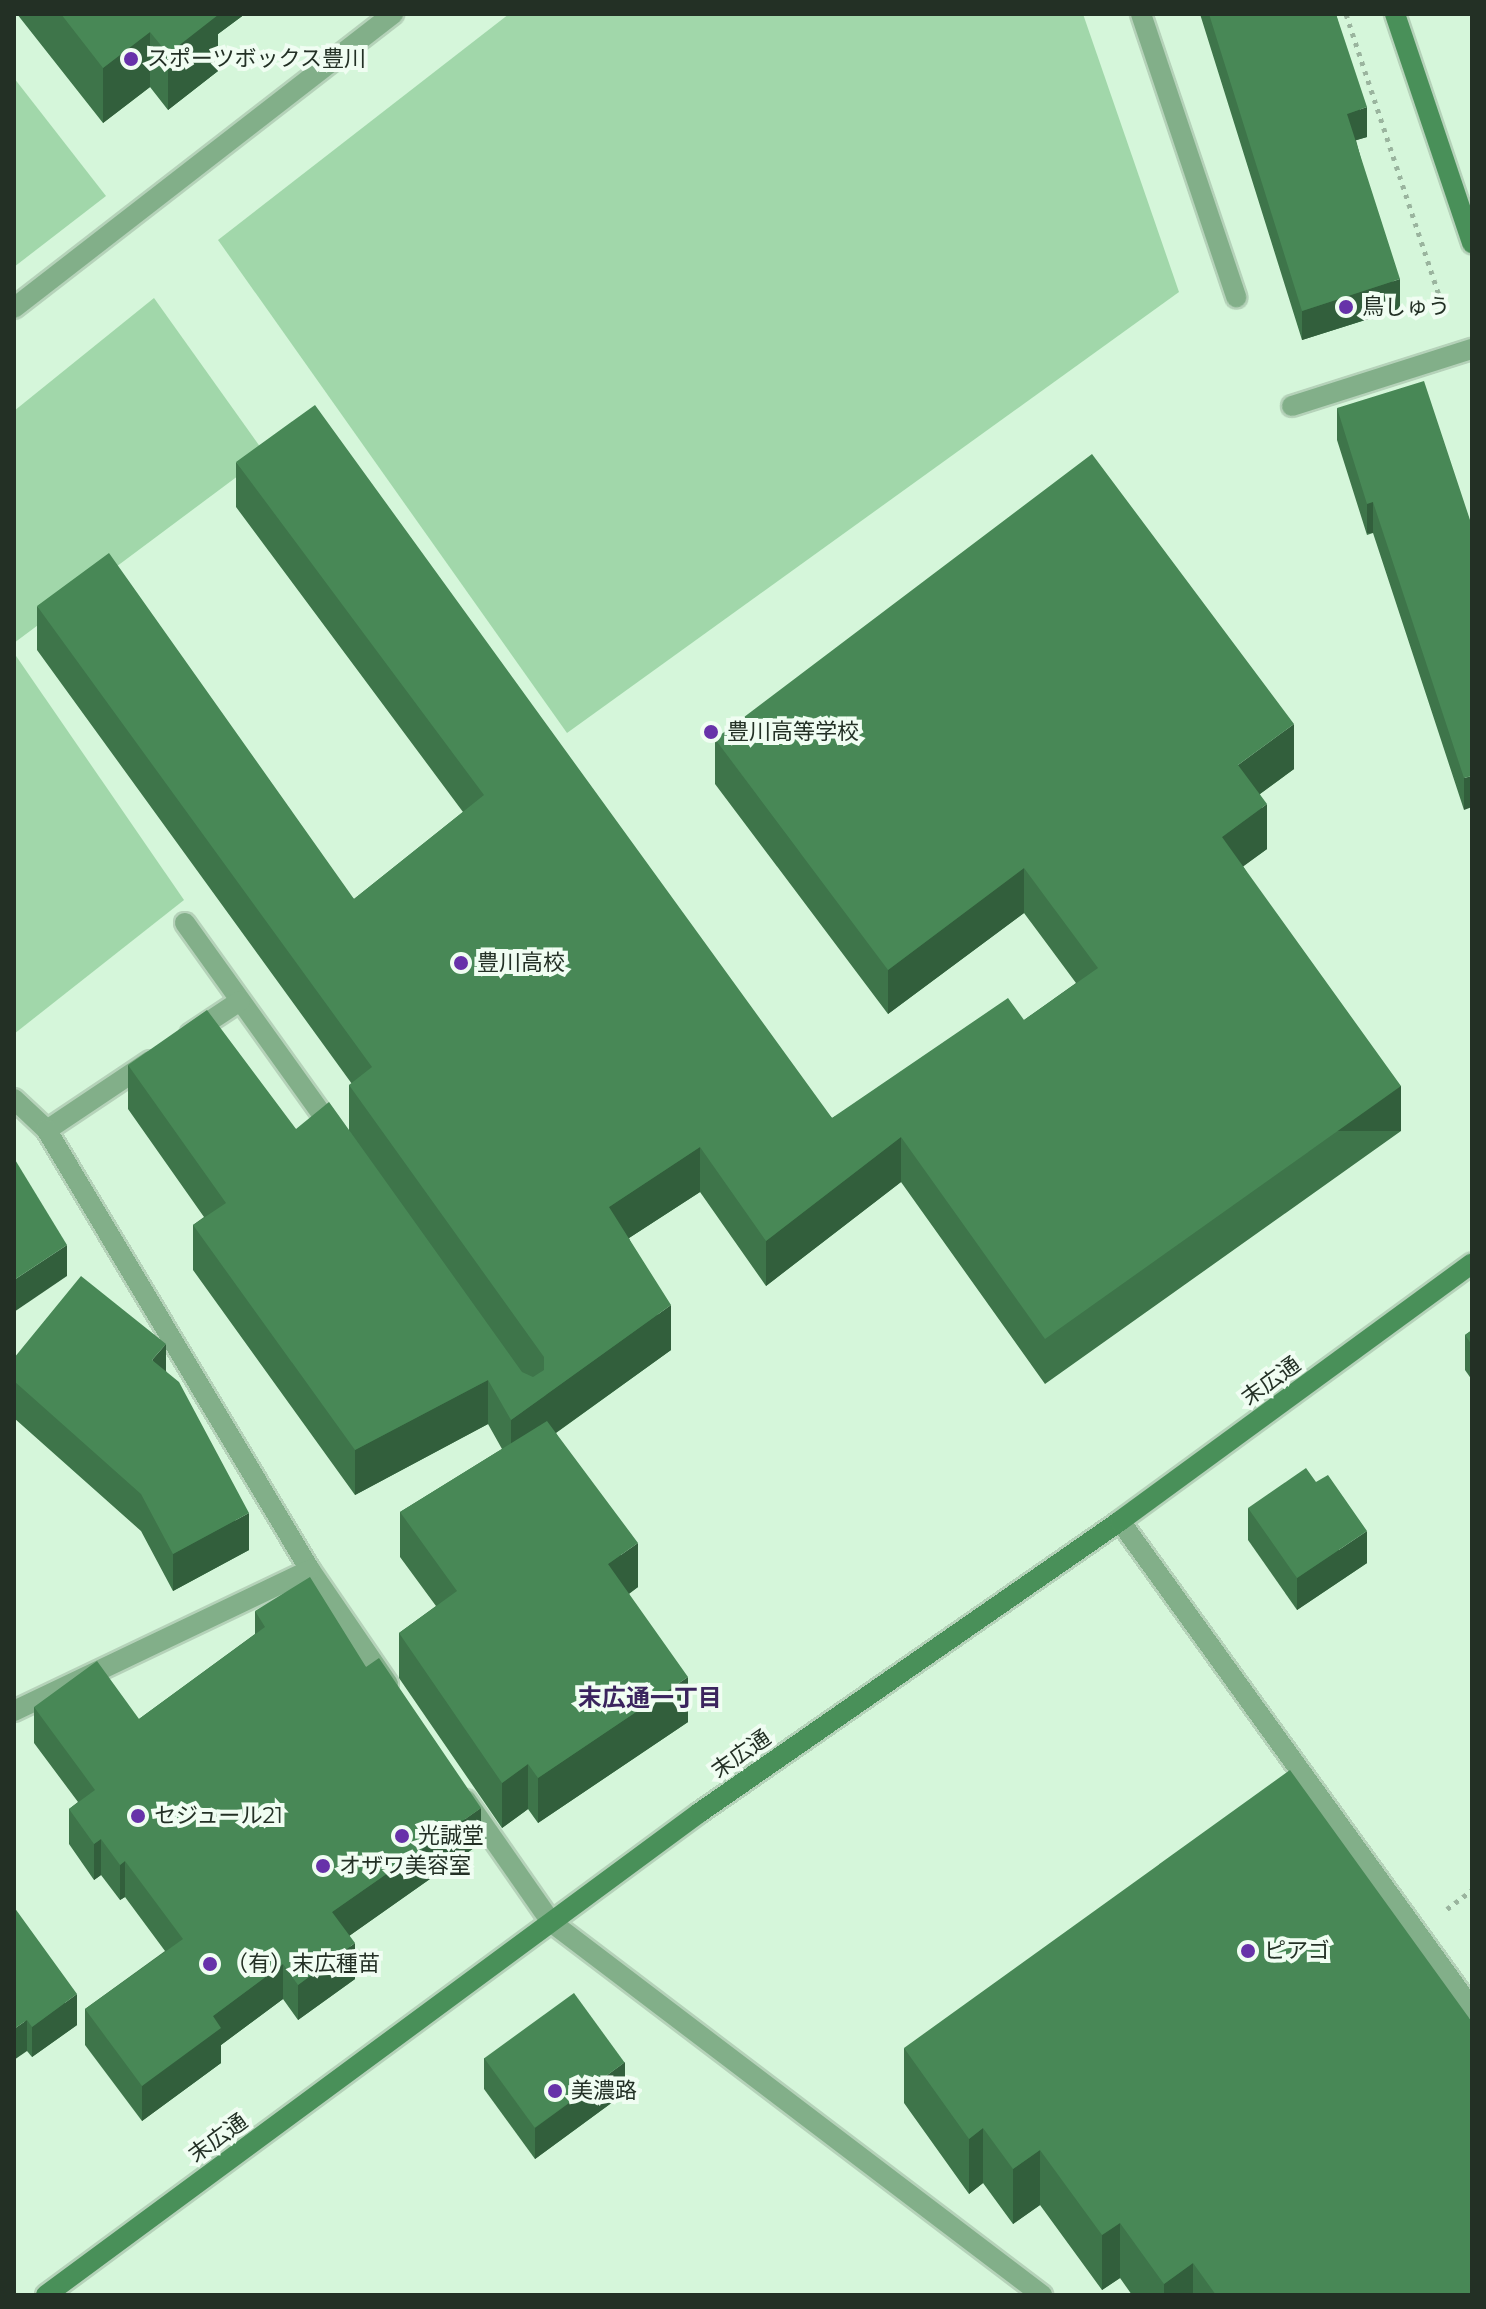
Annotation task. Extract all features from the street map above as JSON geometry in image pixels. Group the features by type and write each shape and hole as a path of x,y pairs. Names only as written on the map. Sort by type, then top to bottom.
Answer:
{"street":[{"path":"14,308 393,14"},
{"path":"1141,14 1236,297"},
{"path":"1395,14 1472,243"},
{"path":"1292,406 1465,351"},
{"path":"185,923 350,1154"},
{"path":"47,1130 240,1001"},
{"path":"17,1108 47,1130 310,1570 399,1701"},
{"name":"末広通","path":"46,2295 551,1922 1120,1521 1472,1263"},
{"path":"1120,1521 1472,2009"},
{"path":"14,1711 310,1570"},
{"path":"453,1779 551,1922 1042,2295"}],"path":[{"path":"1346,14 1465,351"}],"green space":[{"path":"509,14 1083,14 1179,292 567,733 218,240"},
{"path":"14,78 106,196 14,267"},
{"path":"154,298 266,455 14,643 14,411"},
{"path":"14,653 184,900 14,1034"}],"building":[{"path":"61,14 218,15 168,54 150,32 103,68"},
{"path":"1209,14 1336,14 1367,107 1347,114 1400,279 1302,311"},
{"path":"1424,381 1472,526 1472,776 1464,778 1373,502 1367,504 1337,408"},
{"path":"315,405 832,1118 1008,998 1024,1020 1098,968 1024,868 888,970 715,739 1092,454 1294,724 1238,765 1267,804 1222,837 1401,1086 1045,1339 901,1137 766,1241 700,1147 609,1207 671,1305 511,1420 488,1380 355,1450 193,1225 226,1203 128,1065 207,1010 296,1129 329,1102 522,1372 533,1377 544,1370 544,1357 349,1085 372,1067 37,606 109,553 354,899 484,795 236,462"},
{"path":"14,1158 67,1245 14,1280"},
{"path":"81,1276 166,1344 152,1360 179,1382 249,1513 173,1554 141,1494 14,1381 14,1358"},
{"path":"1472,1330 1472,1345 1465,1335"},
{"path":"547,1421 638,1543 608,1564 688,1677 538,1778 528,1764 502,1783 399,1633 457,1591 400,1512"},
{"path":"1306,1468 1316,1482 1328,1475 1367,1531 1297,1578 1248,1508"},
{"path":"310,1577 366,1667 379,1658 481,1808 332,1912 355,1943 298,1985 283,1964 213,2016 221,2028 142,2086 85,2009 183,1939 125,1861 120,1865 101,1839 94,1844 69,1809 95,1790 34,1707 97,1661 139,1719 265,1627 255,1611"},
{"name":"ピアゴ","path":"1290,1770 1472,2022 1472,2295 1216,2295 1193,2263 1164,2284 1120,2223 1102,2235 1040,2150 1013,2169 983,2128 969,2139 904,2048"},
{"path":"14,1907 77,1994 32,2027 27,2020 14,2029"},
{"path":"574,1993 625,2063 535,2128 484,2058"}],"place":[{"name":"スポーツボックス豊川","path":"131,59"},
{"name":"鳥しゅう","path":"1346,307"},
{"name":"豊川高等学校","path":"711,732"},
{"name":"豊川高校","path":"461,963"},
{"name":"セジュール21","path":"138,1816"},
{"name":"光誠堂","path":"402,1836"},
{"name":"オザワ美容室","path":"323,1866"},
{"name":"ピアゴ","path":"1248,1951"},
{"name":"（有）末広種苗","path":"210,1964"},
{"name":"美濃路","path":"555,2091"}],"district":[{"name":"末広通一丁目","path":"650,1698"}]}
